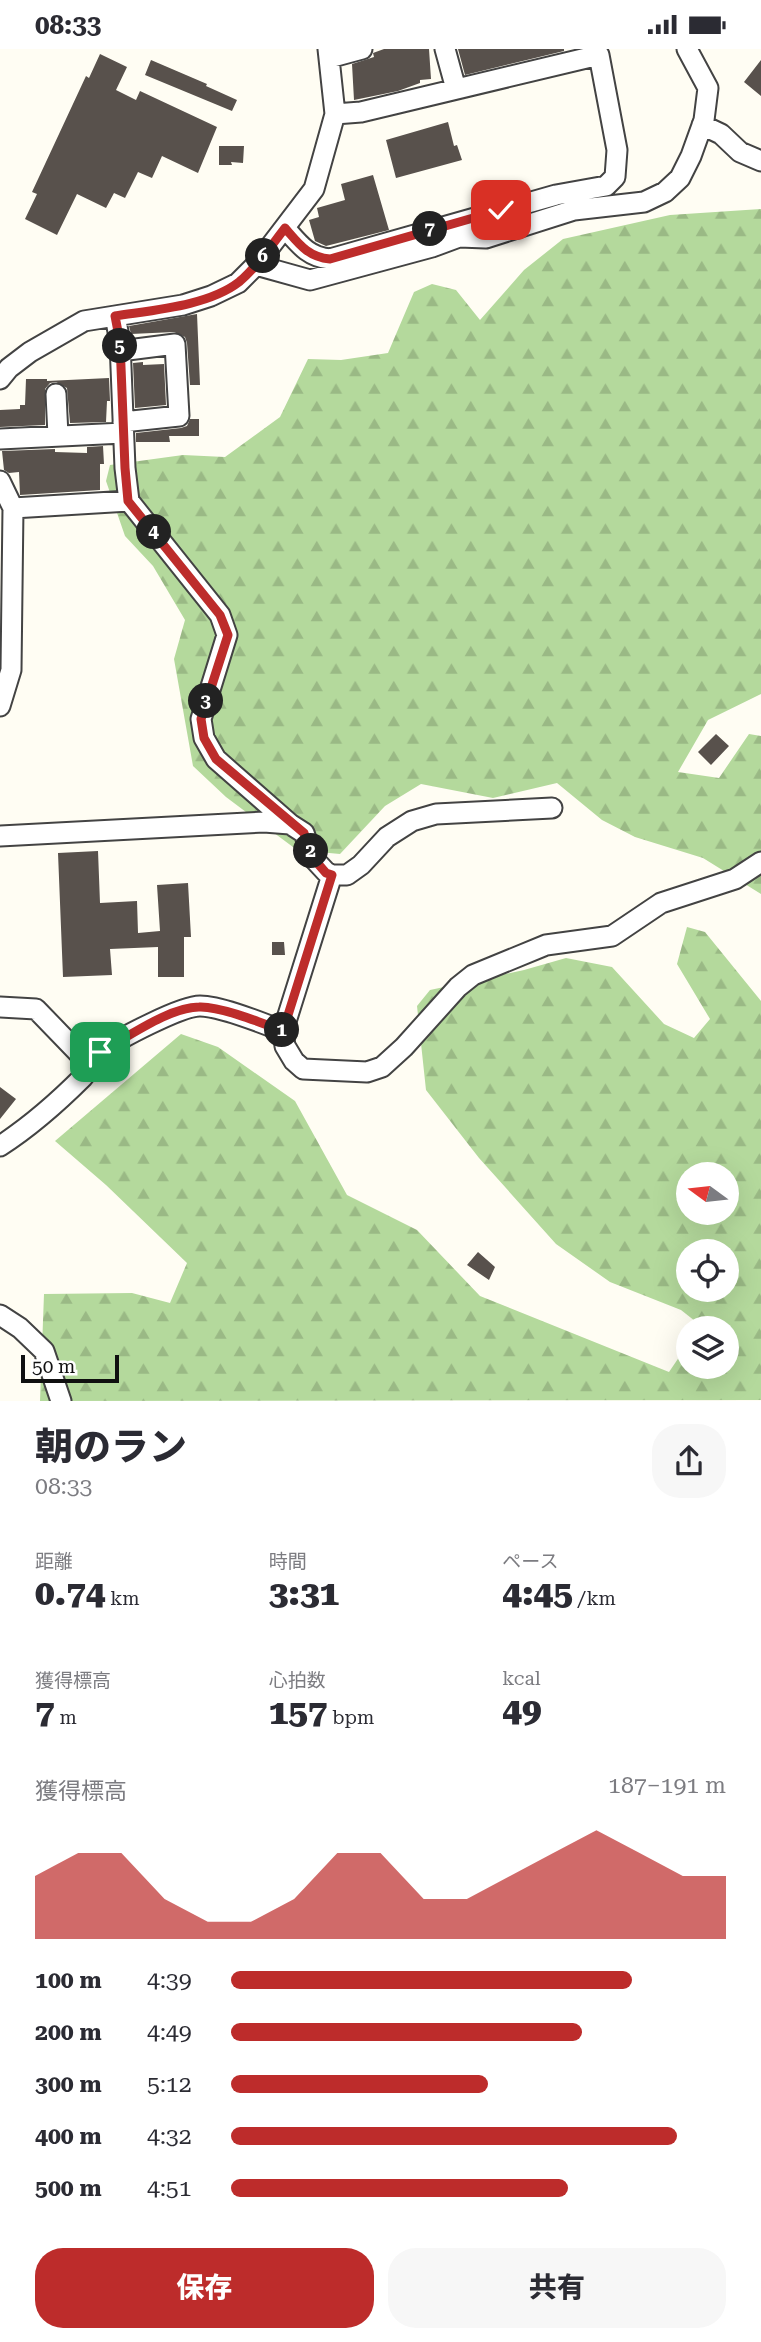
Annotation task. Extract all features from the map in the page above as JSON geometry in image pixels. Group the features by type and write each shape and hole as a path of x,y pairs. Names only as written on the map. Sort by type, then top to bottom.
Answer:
{"street":[{"path":"0,379 9,368 30,352 84,321 183,305 238,283 256,265 314,189 335,114 329,53 362,49"},
{"path":"445,49 456,89"},
{"path":"256,265 310,280 432,247 459,237 486,238 574,210 644,202 665,192 680,178 691,156 702,125 708,88 687,49"},
{"path":"285,228 303,249 315,258 330,259 556,195 606,186 615,177 617,150 599,55 361,113 335,114"},
{"path":"702,125 721,134 740,152 761,160"},
{"path":"115,316 120,351 128,501 220,615 228,635 201,719 204,738 216,759 290,824 304,833 313,858 326,873 332,875 347,875 361,865 387,837 412,821 436,814 552,808"},
{"path":"0,439 58,436 179,416 175,344 120,351"},
{"path":"56,394 58,436"},
{"path":"0,481 13,508 11,670 0,706"},
{"path":"13,508 128,501"},
{"path":"0,836 290,824"},
{"path":"332,875 283,1031 285,1046 294,1061 303,1069 367,1072 382,1067 404,1047 458,987 473,975 546,945 612,936 661,904 735,879 761,863"},
{"path":"0,1146 59,1101 92,1067 100,1052 169,1015 202,1006 255,1020 283,1031"},
{"path":"0,1007 36,1009 92,1067"},
{"path":"0,1315 20,1328 44,1351 61,1401"}],"green space":[{"path":"761,209 761,694 708,720 678,772 719,778 749,734 761,736 761,894 703,858 635,837 602,820 557,783 493,798 421,784 385,806 340,854 297,850 226,797 193,766 174,659 185,620 153,566 125,536 106,481 110,465 183,455 225,457 280,417 308,359 341,360 388,353 414,292 432,284 456,290 480,320 524,270 563,239 670,215"},
{"path":"687,927 705,932 761,1001 761,1400 40,1401 44,1294 132,1293 170,1303 187,1263 106,1185 55,1141 181,1034 218,1047 295,1101 347,1195 417,1230 480,1296 669,1372 676,1362 676,1379 739,1379 739,1316 689,1316 681,1310 610,1282 556,1244 479,1158 426,1090 417,1006 430,990 566,958 612,967 664,1024 694,1038 710,1019 677,964"}],"building":[{"path":"384,49 429,49 431,79 420,80 420,83 398,91 354,100 352,64 374,57 373,53"},
{"path":"458,49 564,49 564,51 465,75"},
{"path":"100,54 127,67 116,90 136,100 140,91 217,127 198,173 162,156 152,178 138,172 125,198 114,193 106,208 77,194 57,235 25,219 37,194 32,192 86,76 89,78"},
{"path":"151,60 237,100 232,111 145,75"},
{"path":"761,60 761,96 744,82"},
{"path":"448,122 454,146 457,145 462,160 396,178 386,140"},
{"path":"219,146 244,146 243,163 219,165"},
{"path":"373,175 389,230 326,246 315,241 309,220 319,217 317,208 345,200 341,184"},
{"path":"197,314 200,385 190,385 185,337 174,332 131,334 129,326"},
{"path":"143,362 143,365 164,364 166,405 135,408 133,363"},
{"path":"109,378 110,401 107,401 106,422 70,423 67,388 56,382 50,383 45,389 45,425 0,427 0,410 20,409 20,405 25,405 26,379 47,381"},
{"path":"190,419 199,419 199,436 169,436 170,442 136,442 136,433 181,428 187,426"},
{"path":"103,446 104,464 100,464 100,490 20,495 19,472 9,473 4,470 2,451 55,449 55,452 87,453 87,447"},
{"path":"716,734 729,746 711,765 698,752"},
{"path":"98,851 100,903 137,901 138,933 160,931 157,885 188,883 191,937 184,937 184,977 158,977 158,947 110,949 112,975 63,977 58,853"},
{"path":"272,942 284,942 285,955 272,955"},
{"path":"0,1087 16,1099 0,1119"},
{"path":"478,1252 495,1267 489,1280 467,1265"}],"route":[{"path":"100,1052 169,1015 202,1006 255,1020 283,1031 332,875 326,873 313,858 304,833 290,824 216,759 204,738 201,719 211,681 228,635 220,615 128,501 120,342 115,316 183,305 238,283 285,228 303,249 315,258 330,259 501,210"}]}
